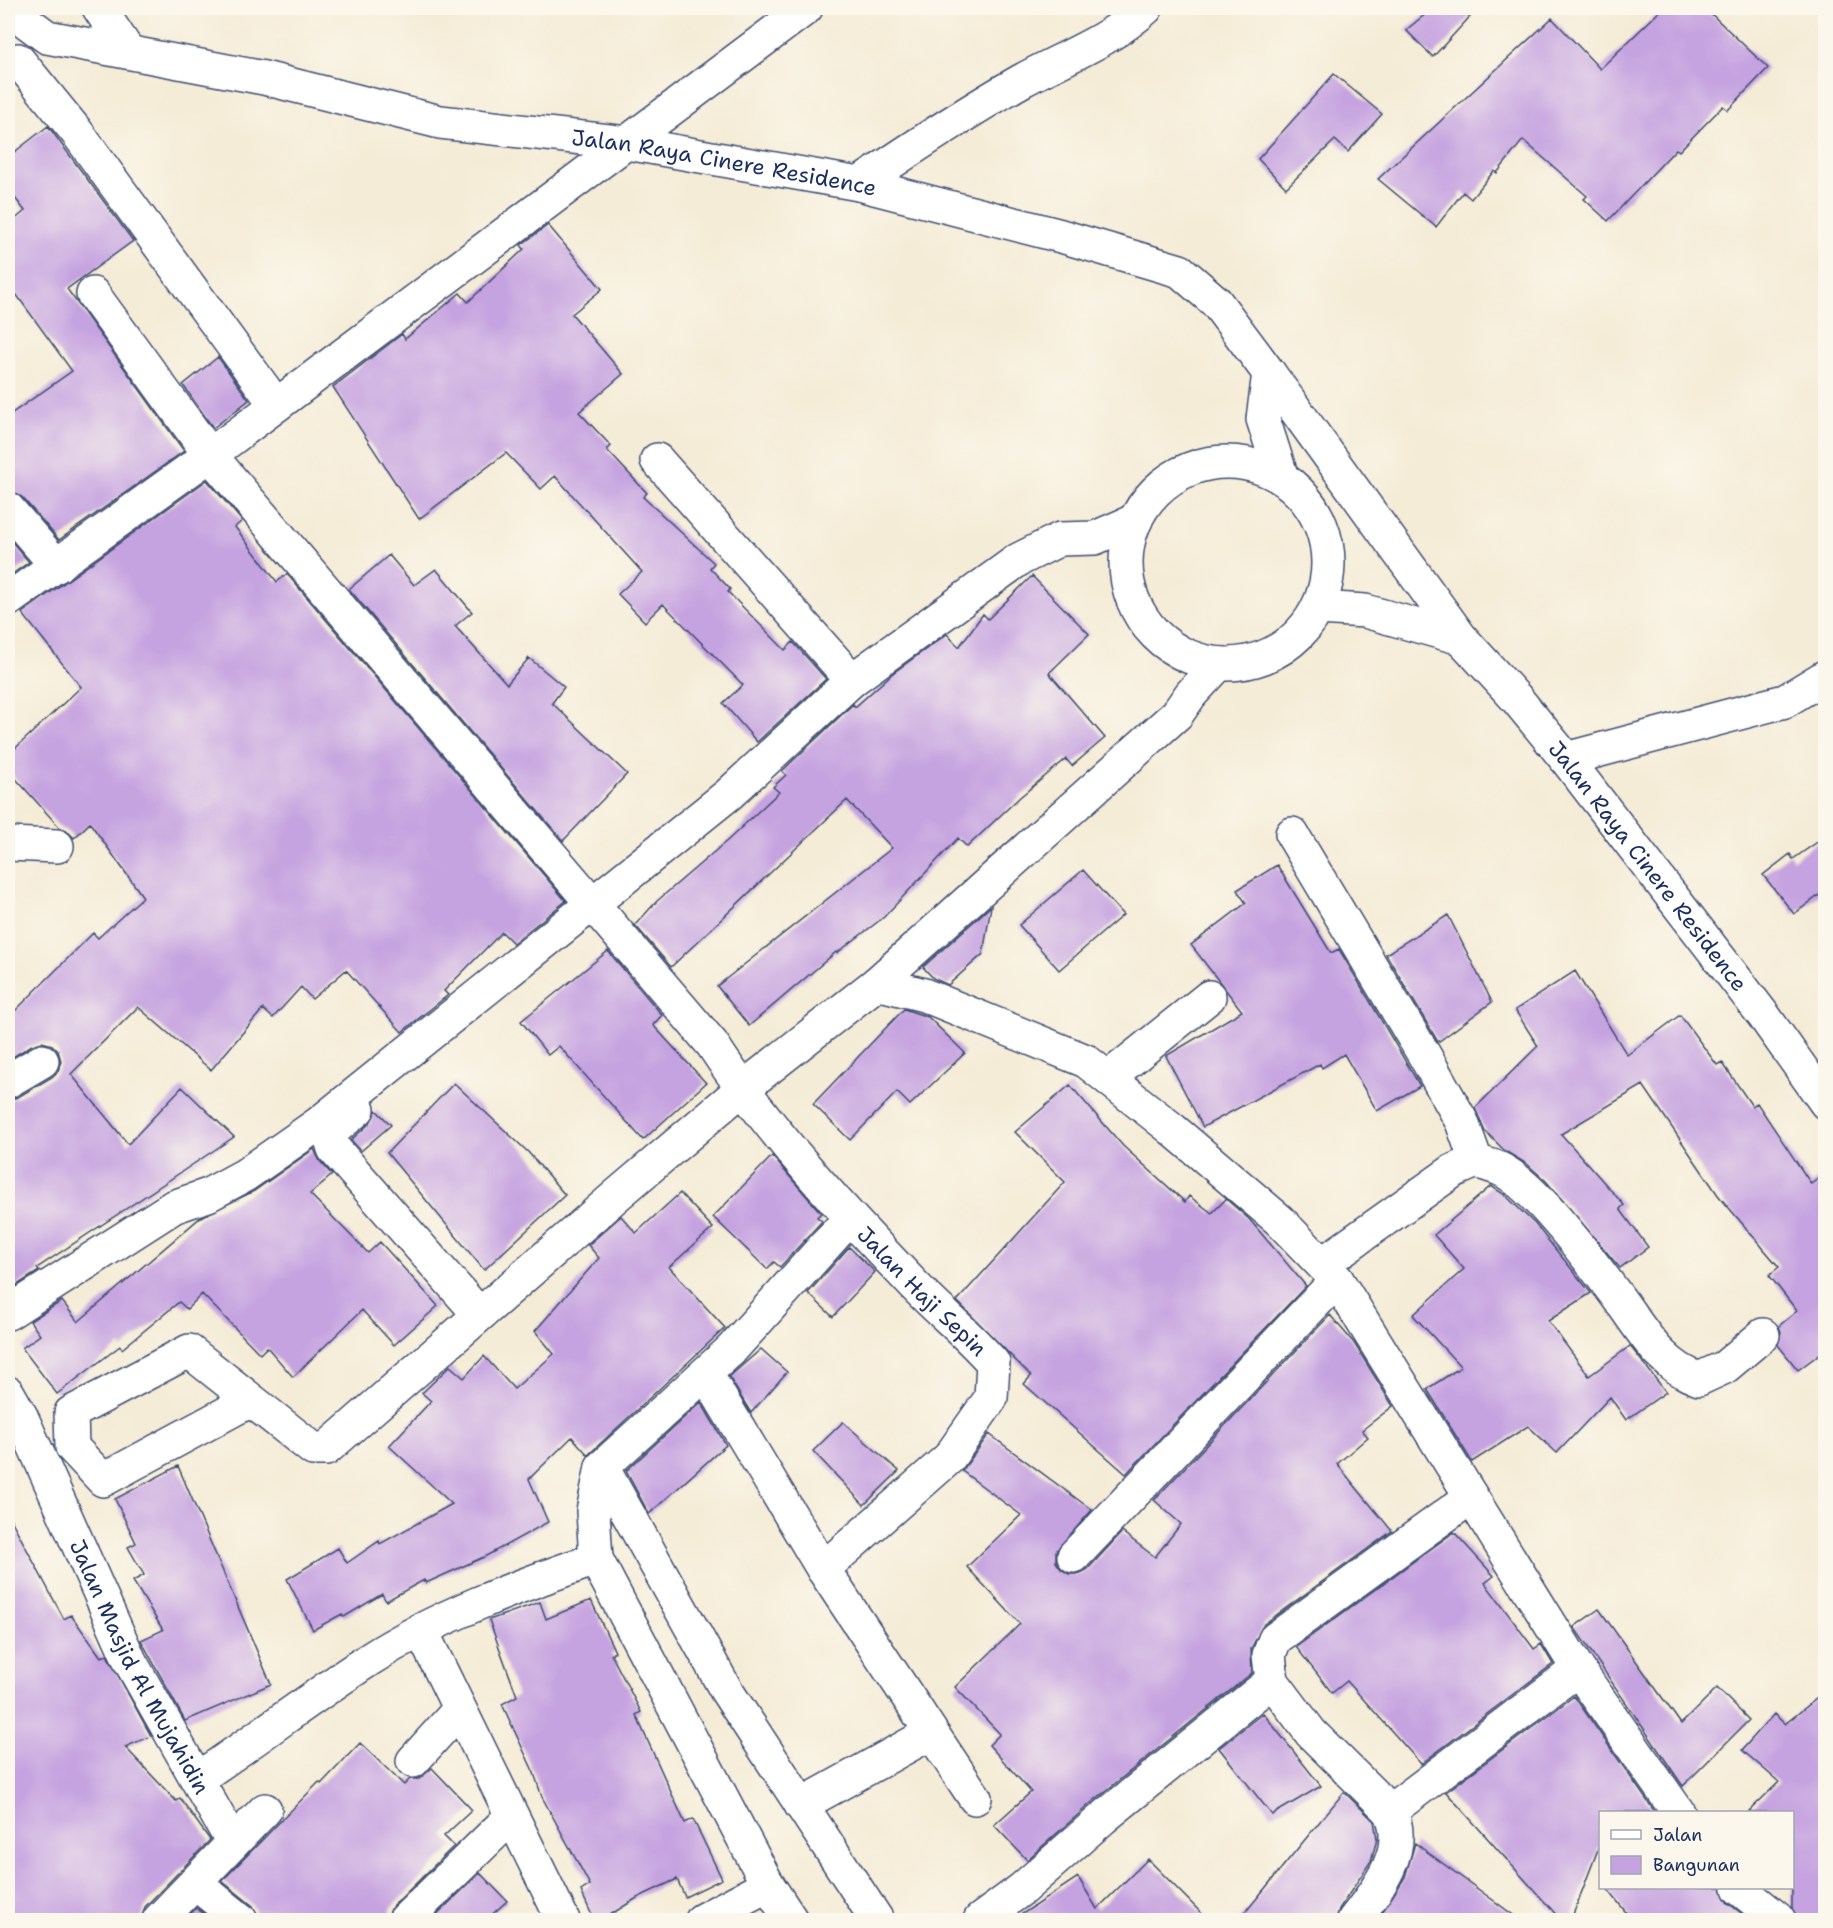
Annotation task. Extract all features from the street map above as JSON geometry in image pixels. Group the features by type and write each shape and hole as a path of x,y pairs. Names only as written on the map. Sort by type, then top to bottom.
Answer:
{"street":[{"name":"Jalan Raya Cinere Residence","path":"8,8 47,37 264,78 440,122 627,143 859,184 1061,236 1180,271 1216,302 1461,638 1516,698 1566,759 1764,1016 1826,1103"},
{"path":"99,8 128,51"},
{"path":"8,600 210,455 806,8"},
{"path":"859,184 967,112 1058,61 1125,28 1146,8"},
{"path":"47,37 13,65 76,131 276,405"},
{"name":"Jalan Haji Sepin","path":"93,294 210,455 712,1044 742,1089 850,1218 918,1289 970,1336 993,1363 991,1398 949,1458 823,1569"},
{"path":"1269,374 1263,419 1282,478"},
{"path":"1225,463 1263,419"},
{"path":"657,460 852,680"},
{"path":"1235,462 1259,467 1282,478 1301,493 1316,513 1325,536 1329,560 1323,596 1306,628 1288,645 1267,657 1243,664 1207,662 1173,649 1154,634 1140,614 1130,591 1126,567 1127,542 1148,499 1166,482 1188,470 1211,463 1225,463 1235,462"},
{"path":"8,509 57,566"},
{"path":"478,1313 334,1149 330,1136 345,1119 729,794 852,680 1018,560 1060,539 1095,538 1136,520"},
{"path":"1095,538 1126,567"},
{"path":"1323,596 1365,611 1461,638"},
{"path":"251,1400 103,1480 72,1447 70,1413 189,1351 251,1400 313,1449 326,1449 478,1313 742,1089 877,983 1177,714 1191,694 1207,662"},
{"path":"1566,759 1785,702 1826,676"},
{"path":"1292,834 1426,1058 1462,1122 1476,1161"},
{"path":"8,844 57,846"},
{"path":"8,1312 173,1207 208,1195 245,1175 273,1156 318,1124 597,908"},
{"path":"877,983 924,995 1086,1060 1279,1220 1329,1272 1578,1669 1677,1811"},
{"path":"1108,1078 1209,998"},
{"path":"8,1081 42,1061"},
{"path":"1074,1556 1329,1272 1453,1171 1476,1161 1502,1170 1527,1188 1603,1276 1655,1349 1679,1372 1699,1379 1725,1366 1763,1335"},
{"path":"791,1920 768,1885 596,1559 593,1511 602,1467 706,1374 850,1218"},
{"path":"706,1374 823,1569 975,1798"},
{"name":"Jalan Masjid Al Mujahidin","path":"12,1410 130,1661 233,1843"},
{"path":"602,1467 726,1690 877,1920"},
{"path":"1354,1920 1383,1883 1398,1838 1396,1822 1390,1811 1311,1733 1272,1681 1269,1655 1275,1639 1471,1497"},
{"path":"197,1779 368,1661 421,1630 550,1575 596,1559"},
{"path":"421,1630 510,1816 563,1920"},
{"path":"1390,1811 1578,1669"},
{"path":"980,1920 1022,1889 1103,1818 1272,1681"},
{"path":"413,1761 459,1710"},
{"path":"801,1805 931,1733"},
{"path":"159,1920 265,1810"},
{"path":"405,1920 510,1816"},
{"path":"195,1883 240,1920"},
{"path":"702,1920 768,1885"},
{"path":"1741,1889 1779,1920"}],"building":[{"path":"1433,8 1478,8 1433,57 1406,30"},
{"path":"1663,8 1705,8 1768,68 1728,110 1723,106 1679,151 1676,149 1608,221 1584,199 1587,196 1523,140 1497,173 1494,171 1471,199 1463,192 1436,227 1378,179 1552,18 1600,69"},
{"path":"1334,74 1382,114 1348,152 1335,140 1286,188 1258,159"},
{"path":"48,126 133,241 67,289 184,451 59,540 22,497 8,491 8,416 72,371 8,283 8,225 25,211 8,189 8,157"},
{"path":"548,225 602,289 572,314 623,374 579,412 611,446 607,450 647,493 643,497 714,563 710,568 730,589 728,592 785,650 793,642 826,679 757,742 723,703 743,685 663,604 645,622 618,594 642,572 555,476 541,489 506,453 419,519 333,387 402,334 405,339 460,293 468,302 524,249 521,245"},
{"path":"218,357 249,400 213,428 183,385"},
{"path":"207,480 242,521 235,527 277,582 287,574 566,901 513,943 502,932 444,991 448,995 402,1032 346,970 312,999 301,987 273,1018 263,1009 211,1070 138,1007 71,1074 128,1144 182,1087 234,1137 37,1268 39,1271 8,1291 8,1100 18,1097 52,1077 58,1071 61,1061 58,1051 52,1045 42,1042 32,1045 8,1060 8,1018 93,933 98,938 143,897 90,823 74,838 60,828 8,770 8,755 81,687 22,613"},
{"path":"8,537 29,562 8,577"},
{"path":"389,555 414,585 436,569 472,612 455,626 507,684 529,658 564,687 552,703 627,774 563,841 349,589"},
{"path":"1032,576 1089,634 1049,673 1105,738 1072,766 1066,759 1020,797 967,847 958,838 884,917 836,952 749,1026 717,986 892,848 847,800 671,967 635,925 657,901 728,840 779,792 773,787 786,775 782,771 853,704 855,707 893,673 947,634 959,647 983,614 988,619"},
{"path":"1826,836 1826,890 1794,914 1763,875 1790,854 1793,859"},
{"path":"1277,865 1331,953 1339,949 1420,1086 1377,1111 1344,1054 1322,1068 1320,1064 1203,1127 1166,1056 1242,1011 1191,945 1246,903 1237,890"},
{"path":"1083,870 1123,915 1059,970 1019,925"},
{"path":"991,906 983,954 948,985 933,978 923,967"},
{"path":"1448,915 1492,1002 1438,1042 1386,954"},
{"path":"608,951 662,1015 653,1025 706,1083 643,1140 559,1046 548,1055 521,1021"},
{"path":"1575,971 1627,1055 1680,1015 1717,1065 1722,1062 1752,1106 1757,1103 1811,1184 1826,1173 1826,1349 1798,1370 1778,1345 1781,1332 1779,1326 1797,1311 1769,1275 1779,1267 1718,1195 1643,1085 1561,1134 1624,1205 1620,1209 1648,1247 1620,1268 1546,1181 1527,1164 1505,1151 1485,1131 1475,1108 1538,1046 1515,1010"},
{"path":"904,1009 928,1017 965,1053 910,1105 897,1092 850,1140 813,1104"},
{"path":"454,1083 528,1152 565,1195 484,1270 387,1153"},
{"path":"1070,1085 1123,1146 1185,1202 1189,1196 1212,1213 1226,1199 1249,1219 1306,1286 1126,1474 1024,1384 1031,1376 957,1301 1065,1182 1015,1132"},
{"path":"376,1110 391,1125 361,1151 351,1140 370,1123"},
{"path":"314,1149 320,1161 332,1175 310,1194 368,1253 380,1242 438,1306 394,1345 362,1310 293,1377 267,1347 260,1354 202,1294 187,1309 179,1302 122,1349 120,1346 57,1394 22,1348 40,1335 30,1321 62,1301 78,1322 201,1217 254,1191"},
{"path":"772,1156 821,1213 817,1217 822,1221 780,1267 774,1262 767,1269 713,1217"},
{"path":"1491,1186 1505,1195 1535,1224 1591,1293 1548,1321 1589,1376 1630,1346 1666,1392 1626,1420 1610,1397 1557,1453 1528,1426 1472,1462 1427,1389 1461,1367 1413,1315 1464,1269 1434,1235"},
{"path":"680,1193 713,1228 669,1267 725,1328 588,1455 572,1437 529,1479 548,1522 486,1556 426,1583 424,1580 386,1601 382,1594 344,1617 342,1614 313,1630 287,1579 338,1548 347,1563 379,1541 380,1544 452,1504 389,1446 431,1401 422,1393 450,1366 464,1378 484,1356 514,1389 554,1354 535,1331 599,1258 588,1245 621,1216 636,1233"},
{"path":"849,1247 875,1272 833,1317 808,1293"},
{"path":"1330,1315 1354,1343 1393,1406 1362,1430 1368,1437 1337,1464 1392,1531 1264,1624 1251,1649 1252,1673 1091,1803 1027,1860 994,1825 1031,1792 989,1745 1000,1734 955,1687 1020,1624 967,1567 1021,1515 962,1471 989,1434 1092,1510 1056,1551 1056,1562 1069,1574 1079,1574 1088,1569 1122,1532 1155,1557 1181,1524 1154,1500"},
{"path":"761,1349 787,1372 751,1413 729,1377"},
{"path":"701,1402 726,1445 649,1514 626,1471"},
{"path":"843,1422 899,1471 864,1505 813,1451"},
{"path":"178,1466 271,1684 185,1721 141,1640 163,1630 133,1581 144,1575 128,1547 136,1543 115,1499"},
{"path":"8,1514 64,1619 71,1615 101,1657 107,1655 151,1736 125,1747 176,1801 180,1798 210,1840 145,1907 141,1920 8,1920"},
{"path":"1454,1532 1494,1576 1485,1583 1534,1649 1541,1644 1553,1664 1421,1764 1347,1681 1332,1693 1296,1647"},
{"path":"591,1600 615,1652 611,1654 641,1712 636,1715 685,1823 693,1819 722,1879 685,1897 677,1879 637,1898 602,1920 594,1920 581,1891 590,1885 542,1797 534,1773 502,1704 517,1696 489,1620 540,1602 546,1619"},
{"path":"1599,1609 1681,1724 1717,1688 1749,1720 1683,1786 1574,1627"},
{"path":"1826,1691 1826,1920 1797,1920 1792,1908 1794,1811 1749,1811 1779,1782 1742,1750 1774,1714 1785,1724"},
{"path":"1574,1696 1654,1811 1599,1811 1599,1847 1571,1920 1561,1920 1446,1792"},
{"path":"1263,1713 1321,1786 1272,1815 1219,1748"},
{"path":"360,1743 404,1785 410,1779 419,1779 432,1768 472,1810 444,1836 454,1846 392,1907 387,1920 259,1920 253,1906 222,1881"},
{"path":"1344,1792 1374,1821 1377,1839 1371,1861 1339,1909 1336,1920 1239,1920"},
{"path":"1415,1843 1520,1920 1377,1920 1405,1877"},
{"path":"1148,1859 1208,1920 1013,1920 1078,1877 1097,1909"},
{"path":"480,1873 507,1901 486,1920 431,1920"},
{"path":"1608,1889 1722,1889 1727,1902 1750,1920 1632,1920"},
{"path":"196,1908 212,1920 185,1920"}]}
